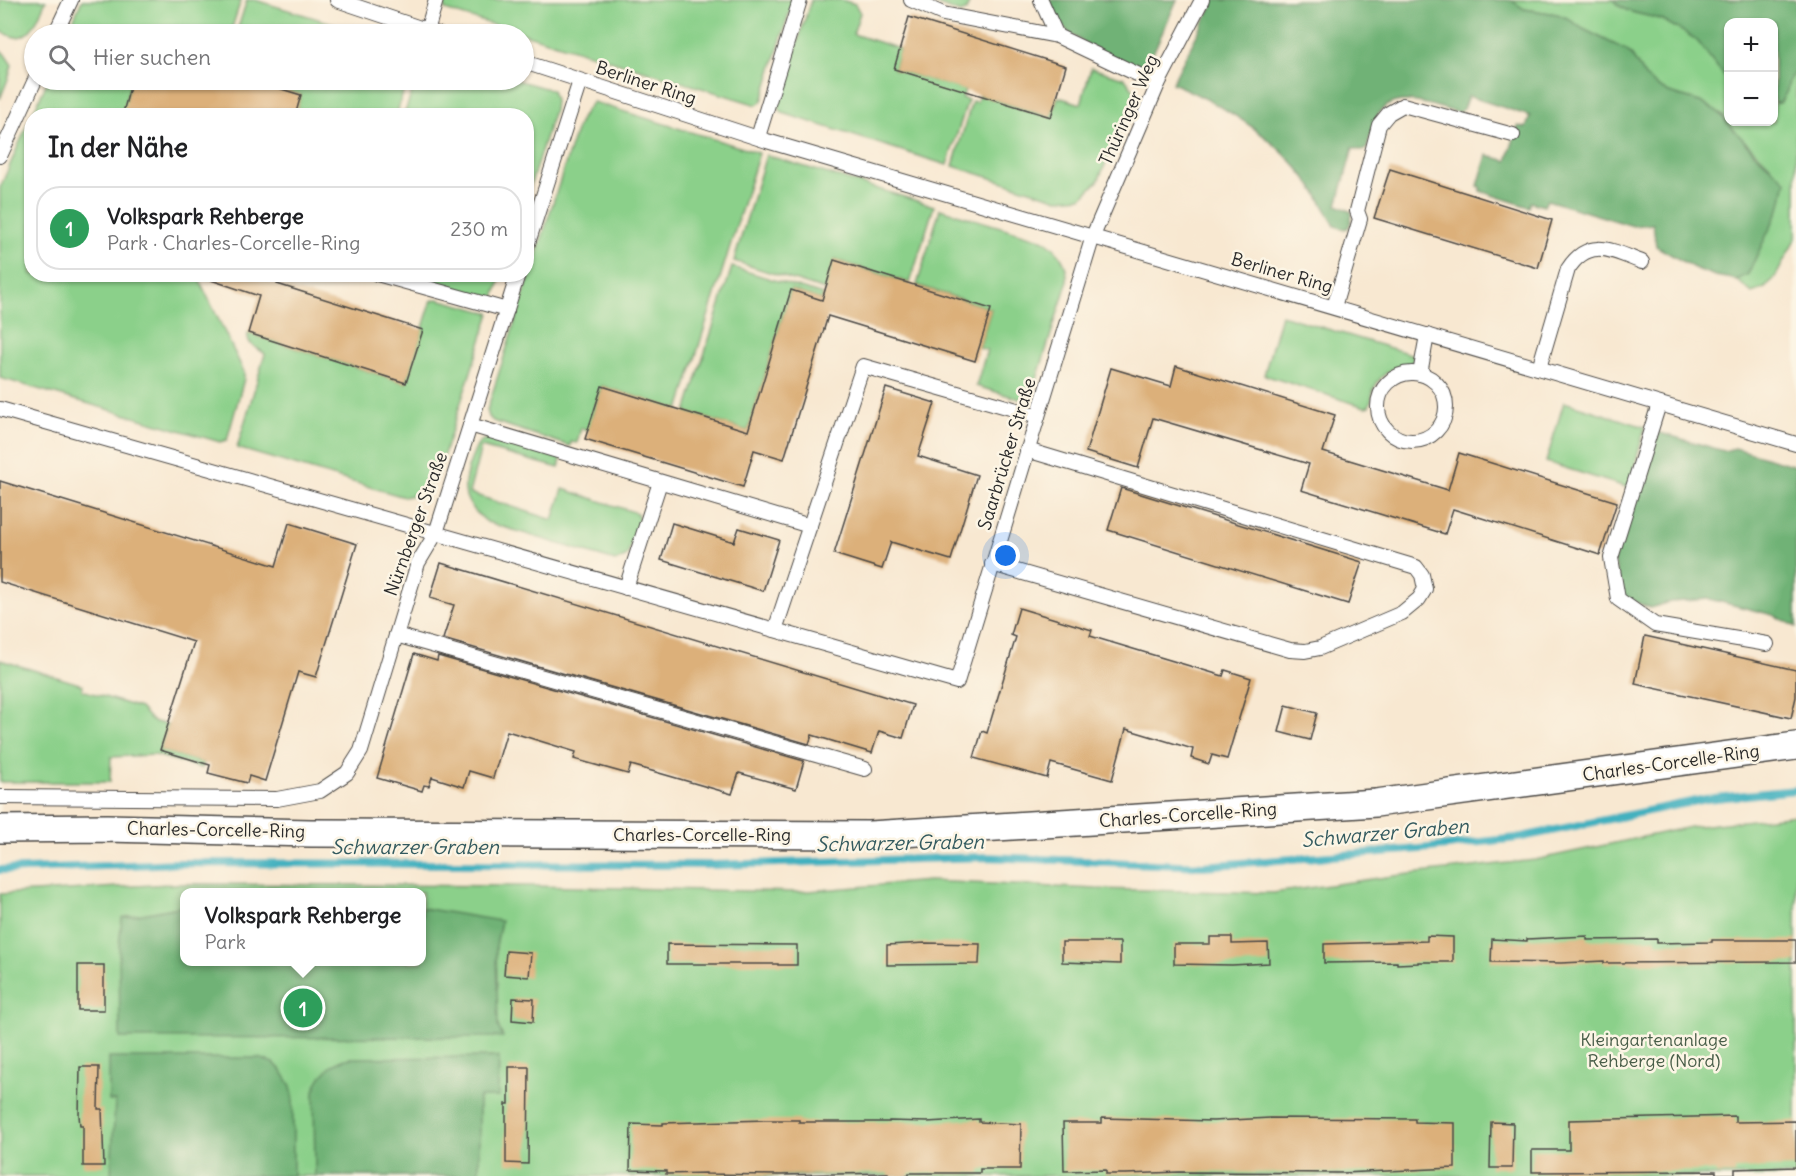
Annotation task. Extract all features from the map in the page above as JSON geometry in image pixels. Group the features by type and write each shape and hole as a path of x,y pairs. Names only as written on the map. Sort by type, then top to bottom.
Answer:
{"street":[{"name":"Charles-Corcelle-Ring","path":"0,829 870,835 1376,803 1796,747"}],"lane":[{"path":"60,24 71,0"},
{"path":"337,0 407,24"},
{"path":"434,24 436,0"},
{"path":"758,137 800,0"},
{"path":"911,0 943,14 1057,36 1158,84"},
{"path":"1041,0 1057,36"},
{"name":"Thüringer Weg","path":"1093,236 1158,84 1202,0"},
{"name":"Berliner Ring","path":"534,65 758,137 1796,444"},
{"path":"534,224 580,81"},
{"path":"0,156 30,90"},
{"path":"1334,307 1360,219 1357,211 1379,125 1389,113 1403,105 1513,135"},
{"name":"Saarbrücker Straße","path":"775,630 957,682 1093,236"},
{"path":"1539,368 1568,269 1575,259 1583,252 1607,248 1642,262"},
{"path":"406,282 507,310"},
{"name":"Nürnberger Straße","path":"0,797 277,800 320,791 347,773 361,751 418,563 436,533 516,282"},
{"path":"1420,374 1427,335"},
{"path":"0,409 775,630 863,366 1038,416"},
{"path":"1405,374 1420,374 1431,379 1443,392 1446,400 1445,418 1441,426 1428,438 1419,441 1402,440 1387,430 1382,423 1378,406 1380,397 1389,382 1397,377 1405,374"},
{"path":"1659,404 1611,558 1618,599 1655,625 1767,645"},
{"path":"470,425 810,526"},
{"path":"992,564 1290,650 1305,651 1320,648 1402,612 1419,599 1425,589 1422,575 1416,567 1027,450"},
{"path":"626,588 660,482"},
{"path":"396,635 865,769"}],"green space":[{"path":"0,0 46,0 34,24 24,24 24,34 15,37 0,31"},
{"path":"82,0 241,0 233,24 71,24"},
{"path":"247,0 255,0 335,24 239,24"},
{"path":"444,0 793,0 762,101 757,105 534,37 534,24 491,24 445,10"},
{"path":"811,0 841,0 855,4 860,13 853,34 900,49 894,69 965,90 962,98 968,100 947,165 782,113 778,105"},
{"path":"929,0 970,0 966,11 960,13"},
{"path":"1049,0 1177,0 1145,71 1072,35 1060,22"},
{"path":"1215,0 1511,0 1524,9 1557,14 1567,18 1583,29 1626,50 1645,77 1657,86 1669,93 1700,102 1717,111 1724,119 1724,126 1731,126 1755,153 1786,181 1781,205 1748,274 1737,280 1715,276 1694,268 1656,246 1653,224 1633,226 1547,200 1544,206 1531,202 1529,207 1480,191 1481,187 1478,186 1487,155 1507,161 1518,126 1526,128 1530,116 1468,96 1459,113 1414,101 1403,101 1392,103 1384,108 1377,117 1367,148 1363,151 1353,148 1337,205 1352,212 1348,228 1343,229 1335,226 1303,175 1271,142 1214,103 1172,83"},
{"path":"1511,0 1613,0 1629,11 1659,19 1680,30 1699,43 1724,75 1724,117 1700,102 1669,93 1657,86 1645,77 1626,50 1583,29 1567,18 1557,14 1524,9"},
{"path":"1613,0 1796,0 1796,71 1789,81 1787,91 1778,103 1778,18 1724,18 1724,75 1692,37 1659,19 1634,13"},
{"path":"0,51 12,65 0,99"},
{"path":"1091,68 1124,78 1136,92 1098,181 1082,197 1058,199 953,166 972,101 977,102 979,95 1051,117 1058,97 1081,104"},
{"path":"1796,71 1796,238 1776,276 1765,288 1752,293 1737,280 1748,274 1758,252 1770,165 1730,126 1778,126 1778,103"},
{"path":"534,85 552,90 555,100 534,174 534,108 406,108 413,90 534,90"},
{"path":"43,90 129,90 126,99 154,108 35,108"},
{"path":"285,90 404,90 398,108 297,108 301,95"},
{"path":"593,102 759,153 679,410 602,386 588,430 581,428 577,443 571,442 570,446 493,421 487,410 528,282 534,282 534,263 576,132 582,116"},
{"path":"24,132 24,282 200,282 244,372 227,440 220,442 0,378 0,188"},
{"path":"766,155 934,206 910,283 835,260 825,290 734,261"},
{"path":"940,209 1044,240 1062,258 1067,283 1031,398 1023,400 976,386 987,350 979,348 991,309 917,285"},
{"path":"732,267 823,295 822,300 791,290 748,431 686,412"},
{"path":"432,282 499,282 493,300"},
{"path":"438,299 490,313 437,476 427,488 404,497 237,448 265,354 251,344 248,333 406,383 431,302"},
{"path":"1281,315 1414,355 1412,363 1400,366 1383,375 1373,391 1369,406 1365,407 1264,375"},
{"path":"1564,402 1645,427 1629,488 1546,462"},
{"path":"1657,432 1724,451 1735,448 1796,466 1796,627 1773,615 1709,599 1671,602 1650,608 1622,597 1614,559"},
{"path":"490,437 561,459 559,468 481,447 469,493 553,520 563,489 637,513 639,520 627,556 615,561 487,522 468,501 465,479 479,442"},
{"path":"0,660 83,685 82,690 140,708 152,721 168,725 160,750 204,763 202,768 155,755 111,757 110,782 0,782"},
{"name":"Kleingartenanlage Rehberge (Nord)","path":"1796,815 1796,1176 0,1176 0,894 170,884 532,886 797,892 929,881 1096,889 1273,893 1393,876 1535,860 1690,827"},
{"path":"180,907 180,966 426,966 426,909 501,921 496,946 498,1026 503,1037 120,1038 119,946 122,918"},
{"path":"499,1057 498,1097 479,1097 479,1176 315,1176 314,1091 323,1074 333,1065 351,1058"},
{"path":"109,1058 258,1058 274,1063 291,1086 293,1176 111,1176 115,1101 109,1101"}],"building":[{"path":"909,17 1066,66 1051,117 894,69"},
{"path":"129,90 285,90 301,95 297,108 124,108"},
{"path":"1390,169 1552,220 1538,268 1374,218"},
{"path":"834,260 991,309 975,361 828,316 784,459 754,450 743,487 585,439 602,386 748,431 791,290 822,300"},
{"path":"217,282 278,282 277,284 423,330 406,383 248,333 259,296"},
{"path":"1176,366 1335,415 1323,452 1448,490 1459,453 1617,502 1600,555 1453,509 1445,534 1301,490 1309,464 1153,418 1138,468 1086,452 1111,368 1171,386"},
{"path":"886,388 935,403 918,456 977,475 951,560 891,542 882,569 834,554"},
{"path":"0,481 276,566 289,523 357,544 316,677 298,672 265,781 249,776 247,783 208,773 210,765 160,750 194,642 0,582"},
{"path":"1121,488 1362,562 1348,604 1108,530"},
{"path":"672,523 734,542 739,528 779,540 763,591 661,560"},
{"path":"441,563 913,705 903,738 879,731 872,753 812,735 809,744 443,639 454,605 430,598"},
{"path":"1019,608 1092,630 1090,636 1223,676 1225,670 1251,678 1227,759 1212,755 1209,764 1191,758 1193,749 1126,729 1112,780 1051,763 1047,778 974,758 982,731 987,733 1016,637 1011,635"},
{"path":"1645,636 1796,670 1796,697 1791,718 1635,684"},
{"path":"414,654 437,661 438,656 804,761 796,789 739,773 732,794 631,765 628,774 574,759 576,752 507,731 493,778 469,771 464,787 432,777 429,786 424,785 422,791 377,778"},
{"path":"1286,705 1317,713 1310,740 1279,732"},
{"path":"1427,936 1453,937 1453,962 1324,963 1324,944 1427,941"},
{"path":"1587,936 1587,940 1657,939 1657,943 1712,942 1712,940 1796,940 1796,962 1491,962 1492,939 1527,941 1527,939"},
{"path":"1210,937 1232,937 1232,944 1268,943 1269,963 1174,964 1174,944 1210,944"},
{"path":"1062,942 1120,942 1120,964 1062,962"},
{"path":"667,944 797,945 797,965 667,964"},
{"path":"980,944 979,964 887,965 887,945"},
{"path":"506,951 531,953 529,977 504,975"},
{"path":"78,965 104,965 104,1010 78,1010"},
{"path":"513,998 534,999 533,1022 512,1020"},
{"path":"80,1067 99,1067 98,1109 102,1109 104,1166 83,1166 83,1126 80,1126 79,1115"},
{"path":"509,1067 529,1067 528,1164 506,1163 506,1104 509,1104"},
{"path":"1735,1116 1735,1122 1796,1121 1796,1167 1735,1169 1735,1174 1716,1174 1716,1171 1532,1172 1532,1150 1569,1150 1569,1120"},
{"path":"1102,1118 1213,1121 1270,1118 1415,1119 1415,1122 1455,1123 1455,1168 1342,1173 1106,1174 1106,1170 1064,1171 1063,1123 1102,1123"},
{"path":"979,1119 979,1122 1021,1124 1020,1169 980,1169 980,1173 909,1173 909,1176 888,1176 888,1173 666,1174 666,1171 630,1170 631,1124 663,1125 663,1123 767,1120 927,1122"},
{"path":"1491,1122 1513,1123 1512,1168 1490,1168"}],"waterway":[{"name":"Schwarzer Graben","path":"0,870 181,863 715,865 986,857 1203,866 1420,849 1517,838 1706,799 1796,790"}],"place":[{"name":"Volkspark Rehberge","path":"303,1008"}]}
